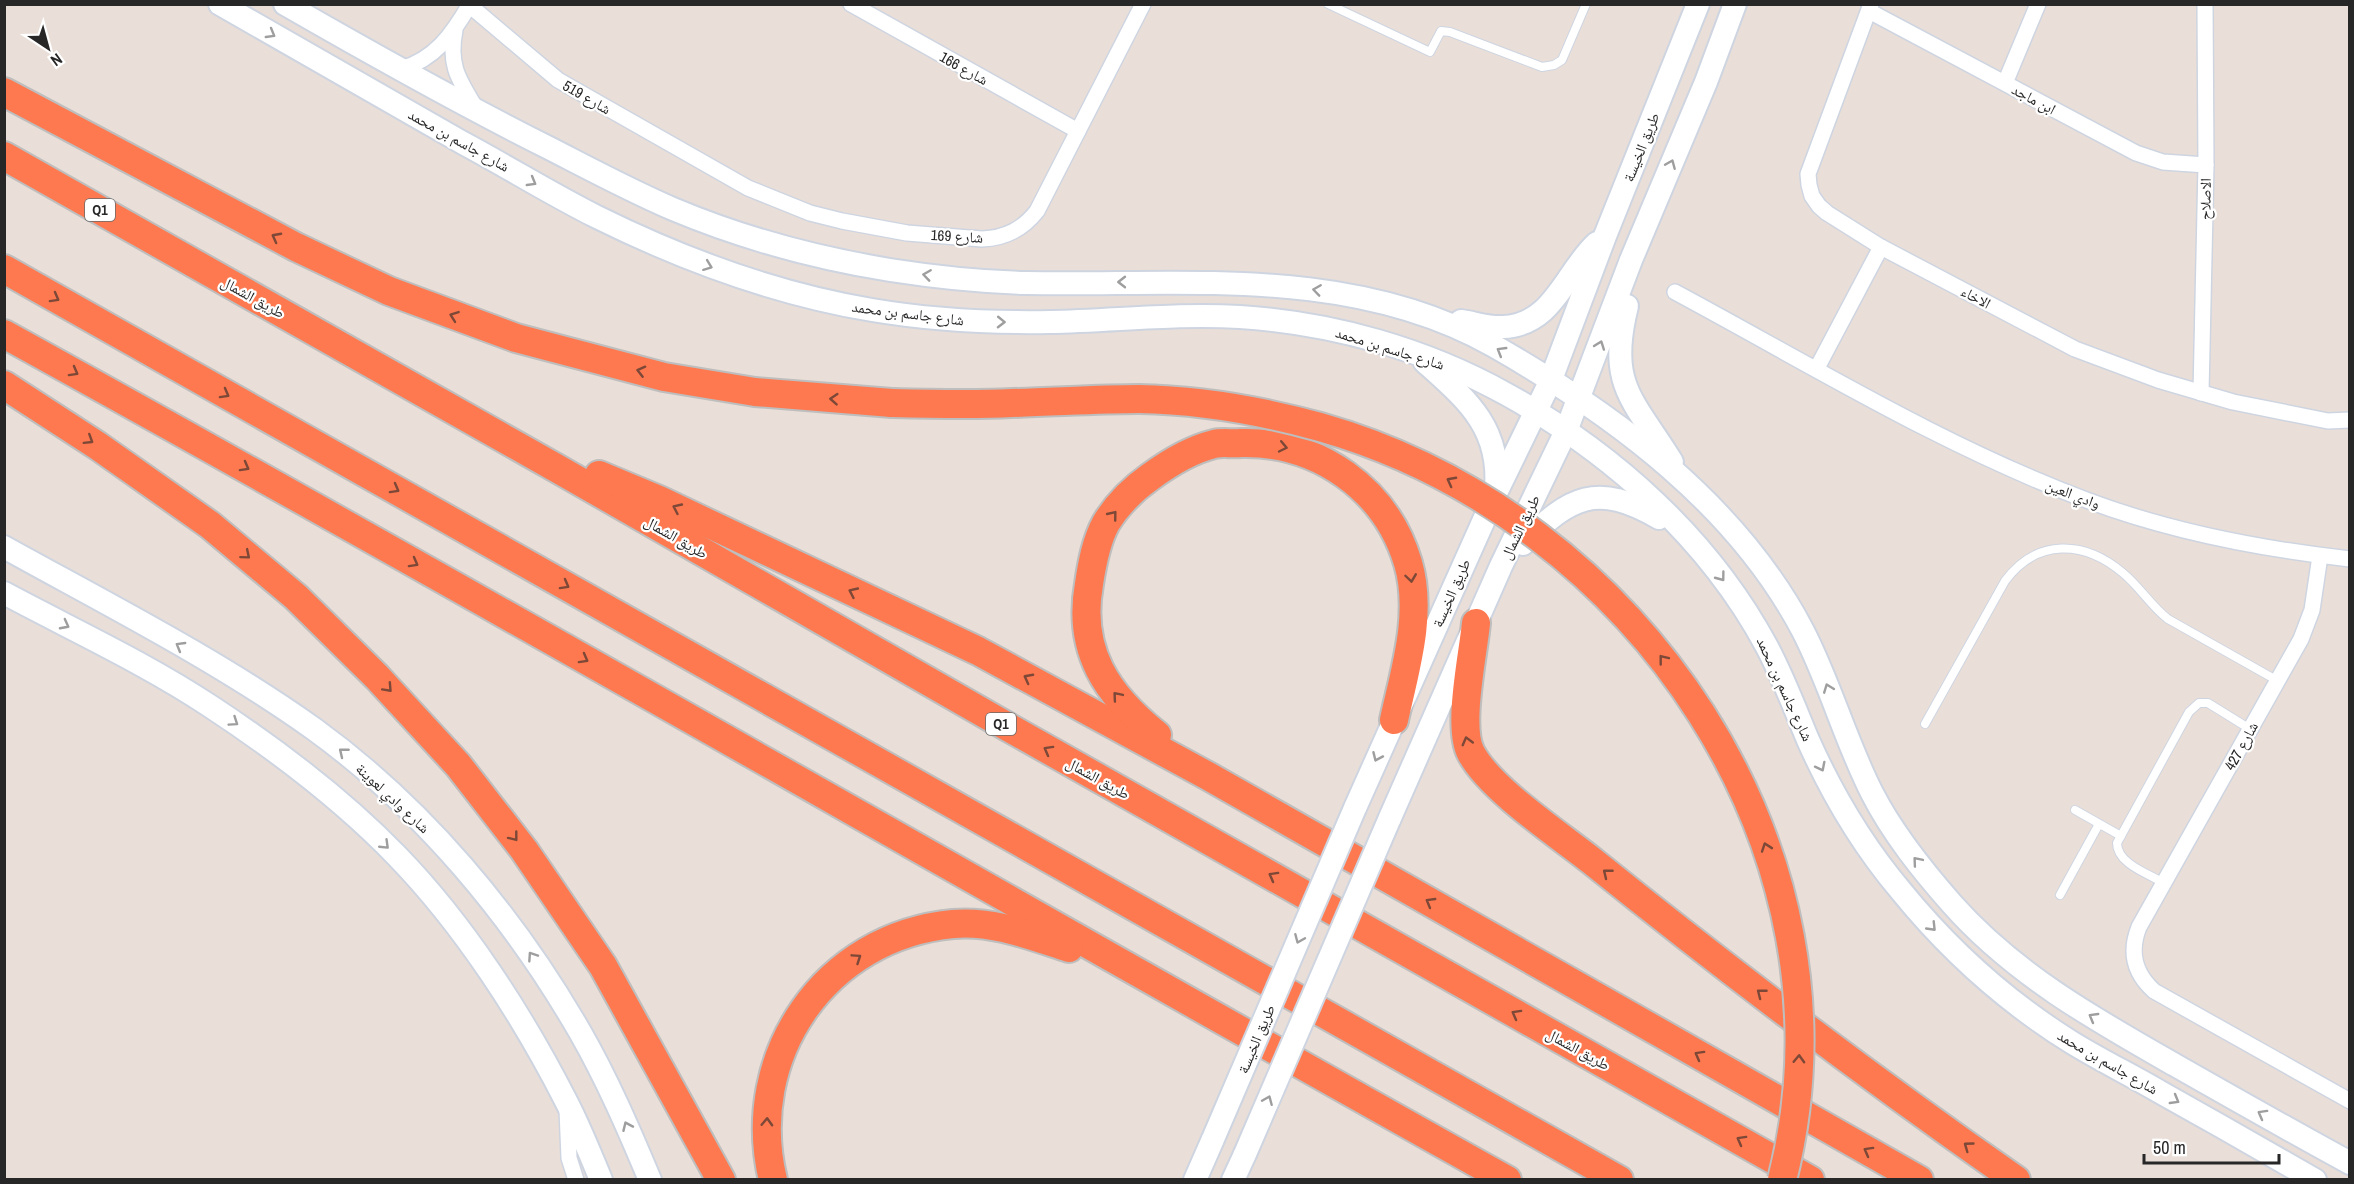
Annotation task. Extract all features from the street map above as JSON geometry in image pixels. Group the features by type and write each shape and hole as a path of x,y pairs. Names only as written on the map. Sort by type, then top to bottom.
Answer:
{"highway":[{"path":"4,92 296,247 389,291 516,338 664,377 755,392 892,403 962,404 1143,399 1219,406 1322,427 1363,441 1433,471 1485,499 1538,536 1594,582 1648,640 1681,682 1710,727 1740,783 1777,878 1791,938 1796,974 1799,1059 1794,1115 1782,1179"},
{"name":"طريق الشمال","path":"4,156 558,469 1008,727 1810,1179"},
{"path":"4,269 1619,1179"},
{"path":"4,334 221,453 1123,966 1507,1179"},
{"path":"4,385 98,446 210,525 296,597 393,694 458,765 524,850 603,966 721,1179"},
{"path":"1208,776 1142,724 1115,696 1101,676 1089,645 1086,601 1094,555 1106,523 1134,489 1170,461 1215,444 1263,443 1300,450 1329,463 1353,479 1376,502 1396,531 1409,564 1414,603 1410,647 1394,720"},
{"path":"558,469 579,470 600,476 668,504 978,651 1208,776 1919,1179"},
{"path":"1476,623 1464,723 1466,741 1470,753 1496,784 1640,900 1853,1064 2016,1179"},
{"path":"773,1179 766,1125 772,1079 780,1053 801,1011 815,994 832,976 866,952 904,934 956,924 1000,927 1123,966"},
{"path":"1435,1139 1482,1179"}],"main road":[{"name":"شارع جاسم بن محمد","path":"220,4 592,214 681,255 764,285 870,310 948,319 1047,322 1193,316 1283,321 1360,336 1414,353 1456,369 1536,411 1628,478 1684,532 1726,582 1766,644 1818,762 1855,827 1898,889 1955,951 2014,1002 2073,1043 2315,1179"},
{"name":"شارع جاسم بن محمد","path":"285,4 479,112 674,210 760,240 892,271 983,281 1244,283 1292,287 1350,296 1435,319 1487,342 1579,400 1634,440 1686,483 1729,525 1784,597 1813,650 1844,731 1884,814 1910,854 1975,929 2027,973 2084,1012 2349,1163"},
{"name":"طريق الخيسة","path":"1195,1179 1394,720 1496,493 1550,382 1605,236 1698,4"},
{"path":"1579,400 1631,260 1706,82 1735,4"},
{"path":"1435,319 1504,327 1535,318 1551,305 1581,260 1605,236"},
{"path":"1631,260 1628,300 1619,345 1621,370 1634,406 1686,483"},
{"path":"1414,353 1461,395 1487,430 1496,466 1496,493"},
{"name":"طريق الشمال","path":"1233,1179 1501,566 1579,400"},
{"path":"1501,566 1554,514 1588,499 1617,499 1630,502 1684,532"},
{"name":"شارع وادي لعوينة","path":"4,547 265,696 315,730 401,803 450,853 512,926 553,987 581,1034 613,1096 650,1179"},
{"path":"8,596 135,662 208,705 289,760 348,809 398,856 446,913 483,963 535,1045 567,1104 601,1179"}],"street":[{"name":"شارع 166","path":"851,4 1078,131"},
{"name":"شارع 169","path":"718,172 779,202 842,221 907,233 993,238 1014,232 1037,211 1143,4"},
{"path":"2005,83 2038,4"},
{"name":"الاصلاح","path":"2201,393 2206,165 2205,4"},
{"path":"400,69 430,56 455,30 469,5"},
{"name":"شارع 519","path":"469,5 558,80 718,172"},
{"name":"ابن ماجد","path":"1870,8 2136,153 2177,164 2206,165"},
{"name":"الاخاء","path":"1870,8 1812,163 1809,185 1819,206 1881,247 2075,349 2158,380 2201,393 2328,421 2349,420"},
{"path":"455,30 452,45 454,67 479,112"},
{"path":"1817,368 1881,247"},
{"name":"وادي العين","path":"1675,292 1929,430 2011,469 2090,501 2213,537 2349,559"},
{"name":"شارع 427","path":"2320,556 2314,602 2308,625 2139,927 2133,946 2136,967 2140,976 2154,991 2349,1101"},
{"path":"567,1104 569,1158 576,1179"}],"lane":[{"path":"1328,4 1430,52 1441,31 1450,32 1542,67 1554,65 1562,60 1586,4"},
{"path":"1925,724 2005,581 2029,557 2050,549 2072,549 2104,560 2123,573 2168,619 2278,681"},
{"path":"2164,883 2121,857 2117,848 2121,836 2195,705 2208,703 2250,729"},
{"path":"2076,810 2121,836"},
{"path":"2060,895 2099,824"}]}
